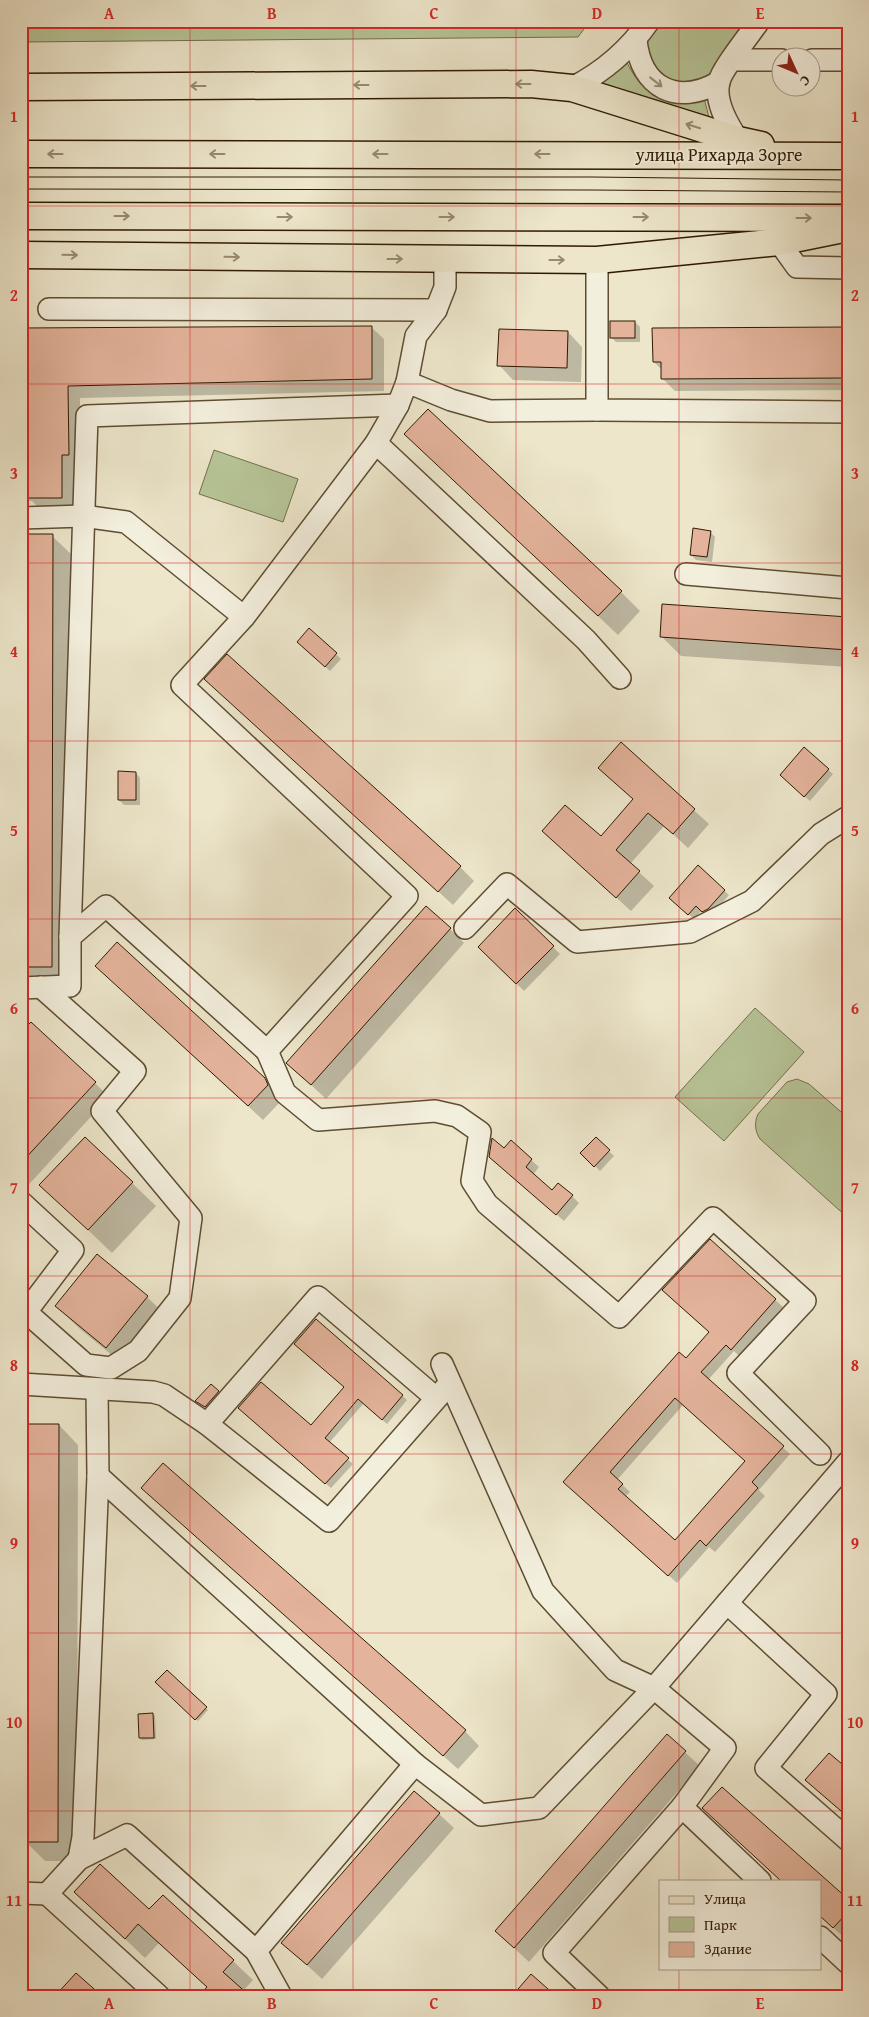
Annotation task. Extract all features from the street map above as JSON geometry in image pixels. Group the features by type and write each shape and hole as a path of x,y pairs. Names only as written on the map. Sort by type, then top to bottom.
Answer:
{"main road":[{"path":"21,87 531,84 572,88 738,140 808,154"},
{"name":"улица Рихарда Зорге","path":"21,154 808,154 848,156"},
{"path":"21,216 848,218"},
{"path":"21,255 597,260 779,242 848,228"}],"street":[{"path":"572,88 608,66 636,40 648,21"},
{"path":"636,40 638,56 644,72 656,84 671,91 688,94 704,90 719,82 760,21"},
{"path":"732,60 772,60"},
{"path":"822,60 848,60"},
{"path":"719,82 720,103 727,122 738,140"},
{"path":"779,242 797,267 848,268"},
{"path":"267,1051 407,896 182,685 244,618 376,443 398,404 407,382 416,336 436,310 445,287 445,259"},
{"path":"597,260 597,410"},
{"path":"49,309 436,310"},
{"path":"407,382 451,400 490,411 848,412"},
{"path":"31,988 70,986 87,416 398,404"},
{"path":"376,443 586,640 620,678"},
{"path":"21,518 83,516 126,522 244,618"},
{"path":"686,574 848,588"},
{"path":"465,928 507,884 577,942 690,932 752,901 821,834 843,828"},
{"path":"70,937 106,906 267,1051 285,1094 318,1120 435,1110 457,1116 480,1132 472,1181 487,1204 619,1317 713,1218 804,1301 738,1374 820,1454"},
{"path":"21,1202 73,1250 24,1312 86,1365 111,1368 138,1351 180,1298 191,1218 102,1111 136,1071 31,988"},
{"path":"208,1424 318,1297 443,1382 542,1591 615,1670 654,1688 725,1748 682,1808 554,1953 599,1996"},
{"path":"21,1384 164,1395 208,1424 329,1520 443,1382"},
{"path":"79,1859 83,1837 98,1476 97,1389"},
{"path":"98,1476 415,1764 481,1814 539,1808 654,1688 848,1462"},
{"path":"727,1603 826,1694 766,1768 848,1840"},
{"path":"256,1951 415,1764"},
{"path":"682,1808 759,1880"},
{"path":"46,1894 79,1859 127,1835 256,1951 281,1996"},
{"path":"21,1893 46,1894 159,1996"},
{"path":"822,1939 848,1963"}],"green space":[{"path":"21,21 590,21 578,37 21,42"},
{"path":"660,21 748,21 719,63 706,77 691,84 681,84 664,78 651,64 648,55 648,38"},
{"path":"625,59 640,83 656,95 676,98 704,98 709,117 598,84"},
{"path":"214,450 298,479 283,522 199,494"},
{"path":"755,1008 804,1052 724,1141 675,1097"},
{"path":"797,1079 809,1084 848,1118 848,1218 760,1139 757,1133 758,1114 787,1082"}],"building":[{"path":"610,321 635,321 635,338 610,338"},
{"path":"372,326 372,379 68,386 69,455 62,455 62,498 27,498 27,490 21,490 21,328"},
{"path":"848,327 848,378 661,379 661,362 653,362 652,328"},
{"path":"499,329 568,331 567,368 497,366"},
{"path":"428,409 622,591 598,616 404,434"},
{"path":"693,528 711,531 707,557 690,555"},
{"path":"21,534 53,534 52,967 21,967"},
{"path":"662,604 848,617 848,650 660,637"},
{"path":"309,628 337,653 325,667 297,642"},
{"path":"227,654 461,866 438,892 204,679"},
{"path":"621,742 695,809 673,834 648,813 616,850 640,871 616,898 542,831 565,805 601,836 633,799 598,768"},
{"path":"804,747 829,769 804,797 780,775"},
{"path":"118,771 136,772 136,800 118,800"},
{"path":"698,865 725,890 708,909 702,912 696,906 688,915 669,898"},
{"path":"426,906 451,928 311,1085 286,1063"},
{"path":"515,908 554,946 516,984 478,947"},
{"path":"117,942 265,1078 268,1085 248,1106 95,966"},
{"path":"31,1022 96,1082 21,1163 21,1032"},
{"path":"85,1137 133,1182 88,1230 39,1185"},
{"path":"596,1137 610,1150 594,1167 580,1153"},
{"path":"492,1138 504,1148 511,1140 532,1159 526,1167 552,1190 558,1183 573,1195 556,1215 489,1157"},
{"path":"710,1239 776,1299 731,1350 726,1345 701,1372 784,1446 752,1482 758,1488 706,1546 700,1540 668,1576 563,1482 679,1352 686,1358 709,1332 662,1290","holes":["675,1398 745,1461 675,1540 618,1489 623,1484 610,1472"]},
{"path":"97,1254 148,1296 106,1348 55,1306"},
{"path":"316,1319 403,1395 382,1420 358,1399 325,1438 349,1458 325,1484 238,1408 261,1382 311,1425 344,1387 294,1344"},
{"path":"211,1384 219,1391 205,1407 195,1401"},
{"path":"25,1424 59,1424 58,1842 25,1842"},
{"path":"163,1463 466,1730 443,1756 141,1488"},
{"path":"167,1670 207,1707 195,1720 155,1682"},
{"path":"153,1713 154,1738 139,1738 138,1714"},
{"path":"667,1734 686,1751 514,1948 495,1931"},
{"path":"829,1753 848,1769 848,1817 805,1780"},
{"path":"722,1787 848,1899 848,1912 833,1928 822,1918 822,1880 780,1880 702,1808"},
{"path":"414,1791 440,1813 307,1965 281,1943"},
{"path":"100,1864 149,1909 163,1895 234,1960 223,1972 250,1996 199,1996 207,1987 138,1924 125,1939 74,1892"},
{"path":"76,1973 102,1996 55,1996"},
{"path":"531,1974 556,1996 512,1996"}],"tram line":[{"path":"21,177 592,177 848,180"},
{"path":"21,189 848,192"}]}
